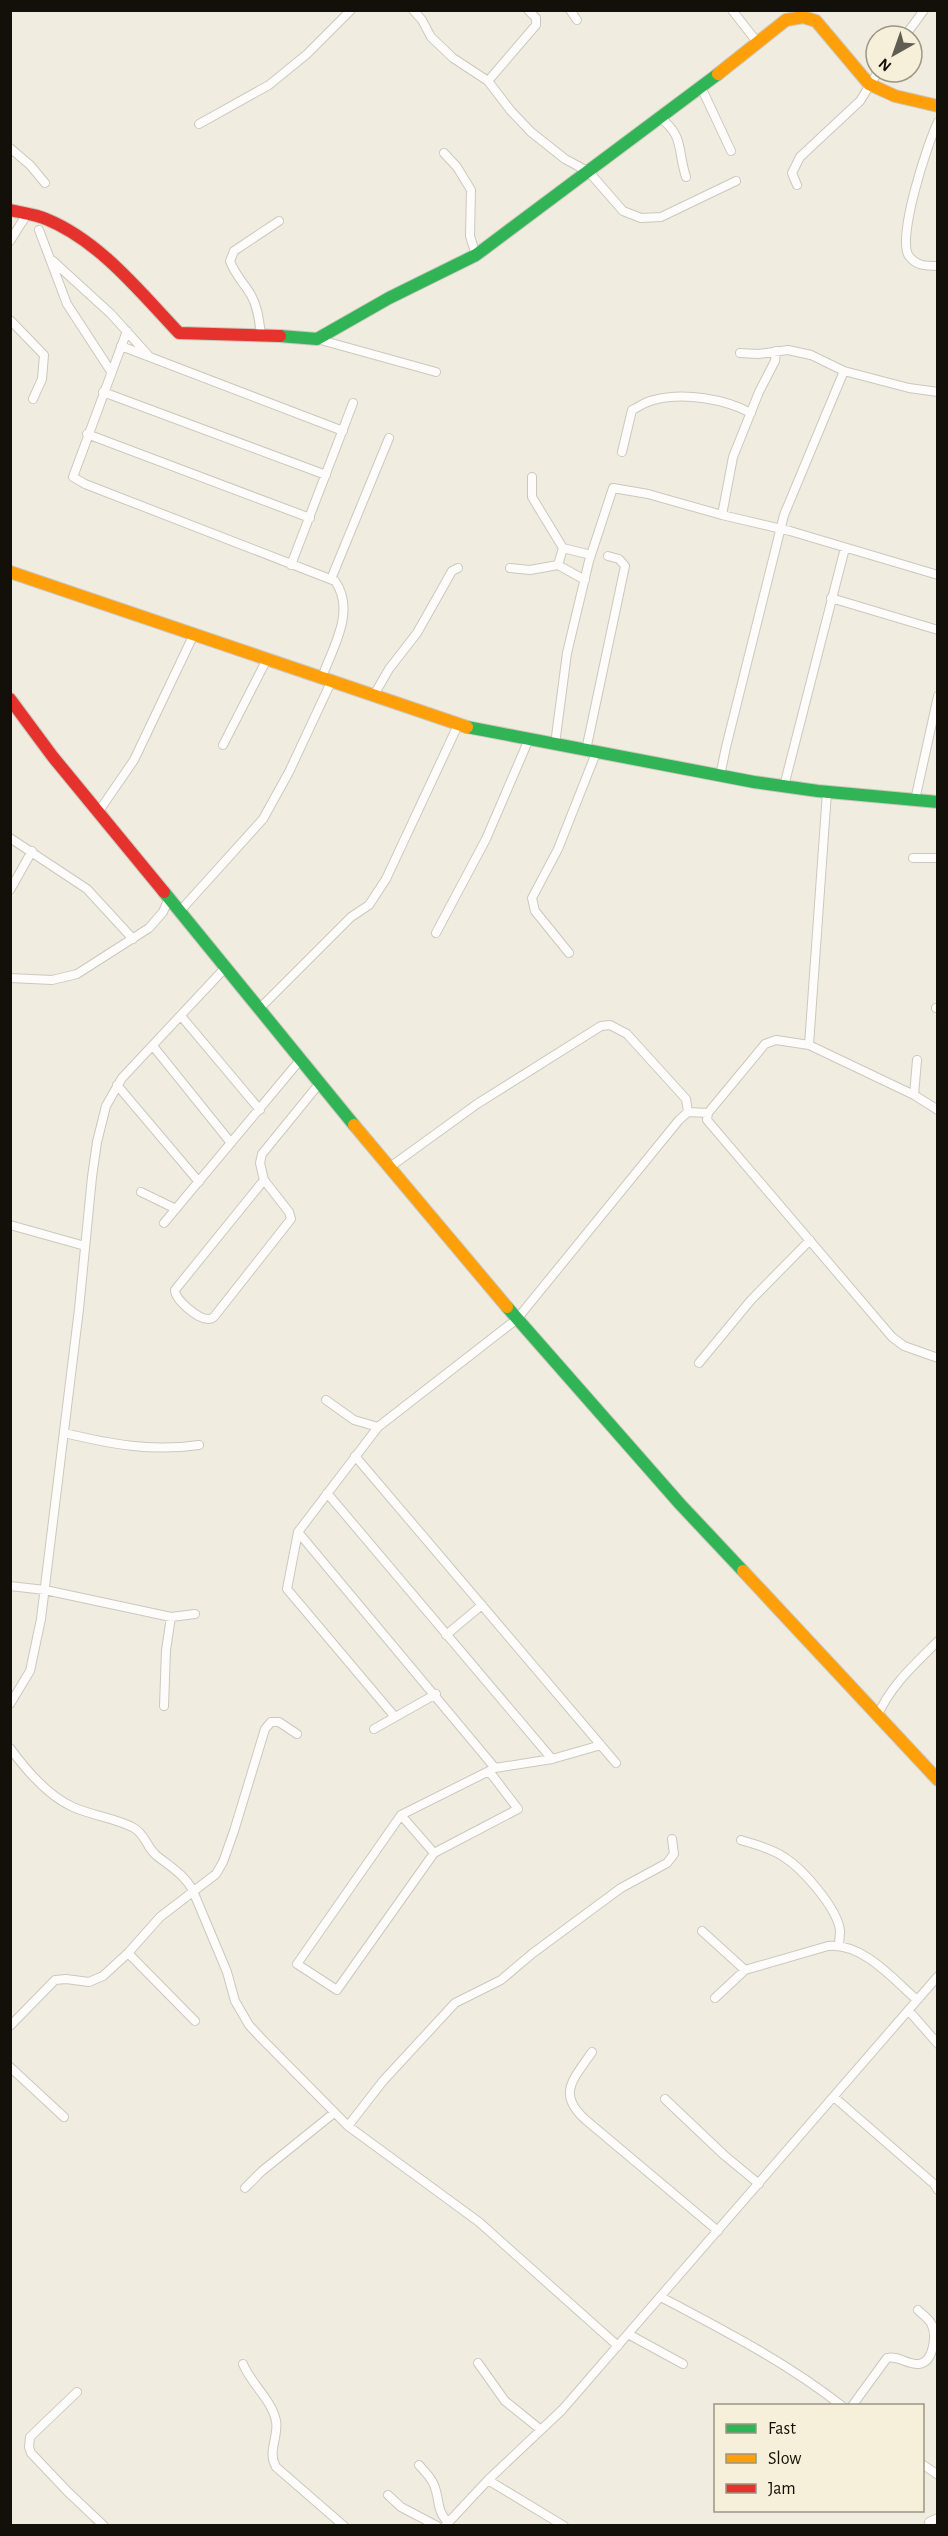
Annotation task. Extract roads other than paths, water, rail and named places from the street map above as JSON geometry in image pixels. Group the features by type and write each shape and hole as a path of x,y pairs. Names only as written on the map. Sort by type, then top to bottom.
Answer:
{"street":[{"path":"199,124 270,85 307,54 351,10"},
{"path":"413,10 422,20 431,37 453,58 488,81 531,132 565,159 589,172 623,211 640,218 661,217 736,181"},
{"path":"488,81 536,25 536,18 528,10"},
{"path":"570,10 577,20"},
{"path":"732,10 757,42"},
{"path":"914,24 924,10"},
{"path":"317,339 389,298 477,255 701,87 786,20 803,17 816,21 864,78"},
{"path":"797,185 792,173 800,157 860,101 869,84 895,96 938,106"},
{"path":"701,87 731,151"},
{"path":"659,117 672,126 678,135 686,177"},
{"path":"938,123 907,219 905,244 907,255 921,266 938,266"},
{"path":"10,148 30,165 45,183"},
{"path":"444,153 457,167 471,189 470,236 477,255"},
{"path":"10,210 45,218 63,227 116,267 179,333 261,334 317,339 436,372"},
{"path":"10,241 27,214"},
{"path":"261,334 258,314 251,295 234,272 230,261 234,250 279,221"},
{"path":"39,230 67,304 110,370"},
{"path":"50,259 99,302 149,357"},
{"path":"10,320 44,355 42,379 33,399"},
{"path":"127,331 110,370 73,472 75,480 331,579 338,586 343,597 345,611 327,678 289,772 263,819 180,911"},
{"path":"121,346 343,431"},
{"path":"740,353 758,354 788,350 811,355 844,371 909,388 938,392"},
{"path":"722,515 733,457 775,361 776,351"},
{"path":"720,776 780,528 844,371"},
{"path":"103,392 327,475"},
{"path":"622,452 632,410 653,400 712,399 738,406 751,413"},
{"path":"291,565 353,404"},
{"path":"87,434 310,518"},
{"path":"331,579 389,438"},
{"path":"532,477 532,497 563,548 591,555"},
{"path":"555,744 567,653 591,555 613,488 648,494 722,515 780,528 938,575"},
{"path":"558,565 563,548"},
{"path":"784,786 845,548"},
{"path":"569,953 535,911 532,898 558,849 591,751 625,566 619,559 608,556"},
{"path":"510,567 530,570 558,565 585,580"},
{"path":"374,695 388,669 421,627 452,571 458,568"},
{"path":"10,572 327,678 458,725 720,776 827,792 938,802"},
{"path":"831,598 938,630"},
{"path":"99,811 134,760 194,634"},
{"path":"223,745 267,659"},
{"path":"915,800 938,696"},
{"path":"10,699 53,757 319,1084 517,1319 680,1504 938,1780"},
{"path":"259,1009 351,917 365,909 375,897 403,847 458,725"},
{"path":"436,933 486,839 529,739"},
{"path":"809,1045 827,792"},
{"path":"10,838 87,889 133,939"},
{"path":"10,890 32,851"},
{"path":"913,858 938,858"},
{"path":"10,978 65,979 77,974 133,939 157,919 169,898"},
{"path":"10,1704 22,1687 35,1654 45,1590 97,1142 106,1106 117,1085 225,968"},
{"path":"181,1016 260,1110"},
{"path":"390,1167 477,1104 601,1026 610,1025 627,1034 686,1099 688,1112"},
{"path":"938,1110 914,1095 809,1045 776,1040 765,1044 708,1113 707,1120 892,1337 904,1346 938,1358"},
{"path":"153,1046 231,1143"},
{"path":"164,1223 300,1060"},
{"path":"914,1095 917,1060"},
{"path":"264,1180 175,1290 176,1298 207,1319 214,1317 291,1219 289,1212 264,1180 260,1163 262,1154 319,1084"},
{"path":"117,1085 198,1182"},
{"path":"394,1717 287,1589 298,1532 378,1427 517,1319 679,1120 688,1112 708,1113"},
{"path":"141,1191 176,1209"},
{"path":"10,1225 86,1246"},
{"path":"699,1363 751,1300 810,1240"},
{"path":"326,1400 360,1423 378,1427"},
{"path":"64,1432 138,1448 168,1449 199,1445"},
{"path":"355,1456 616,1763"},
{"path":"327,1493 552,1759"},
{"path":"298,1532 436,1694 492,1770 518,1809 434,1853 337,1990 297,1964 401,1815 492,1770 552,1759 601,1745"},
{"path":"10,1586 45,1590 171,1617 195,1614"},
{"path":"447,1635 482,1605"},
{"path":"164,1706 166,1650 171,1617"},
{"path":"877,1717 888,1694 899,1680 938,1641"},
{"path":"374,1729 436,1694"},
{"path":"10,2026 55,1980 66,1979 82,1983 95,1980 128,1953 160,1917 220,1868 265,1729 271,1722 279,1722 297,1734"},
{"path":"10,1748 58,1798 72,1807 138,1831 150,1850 179,1872 193,1890 241,2012 255,2031 334,2113 348,2126 479,2222 618,2346"},
{"path":"401,1815 434,1853"},
{"path":"348,2126 383,2081 455,2003 501,1980 533,1953 621,1888 667,1863 674,1854 672,1839"},
{"path":"741,1840 770,1849 786,1858 802,1872 837,1920 840,1930 839,1946"},
{"path":"702,1931 745,1970"},
{"path":"715,1998 745,1970 822,1948 839,1946 861,1954 917,2000"},
{"path":"128,1953 195,2021"},
{"path":"419,2465 434,2483 437,2505 446,2524 488,2480 562,2410 938,1976"},
{"path":"909,2011 938,2044"},
{"path":"592,2052 573,2079 569,2090 571,2105 718,2232"},
{"path":"10,2067 64,2117"},
{"path":"834,2097 938,2190"},
{"path":"665,2099 724,2155 759,2184"},
{"path":"245,2188 262,2170 334,2113"},
{"path":"661,2297 766,2353 811,2381 840,2404"},
{"path":"853,2404 887,2358 895,2357 916,2364 926,2359 931,2353 934,2334 930,2322 918,2310"},
{"path":"628,2334 683,2364"},
{"path":"478,2363 505,2401 541,2430"},
{"path":"243,2364 275,2416 277,2430 272,2457 276,2467 344,2526"},
{"path":"77,2392 30,2437 29,2447 36,2459 104,2526"},
{"path":"924,2465 938,2475"},
{"path":"488,2480 564,2526"},
{"path":"388,2495 401,2507 437,2526"}]}
